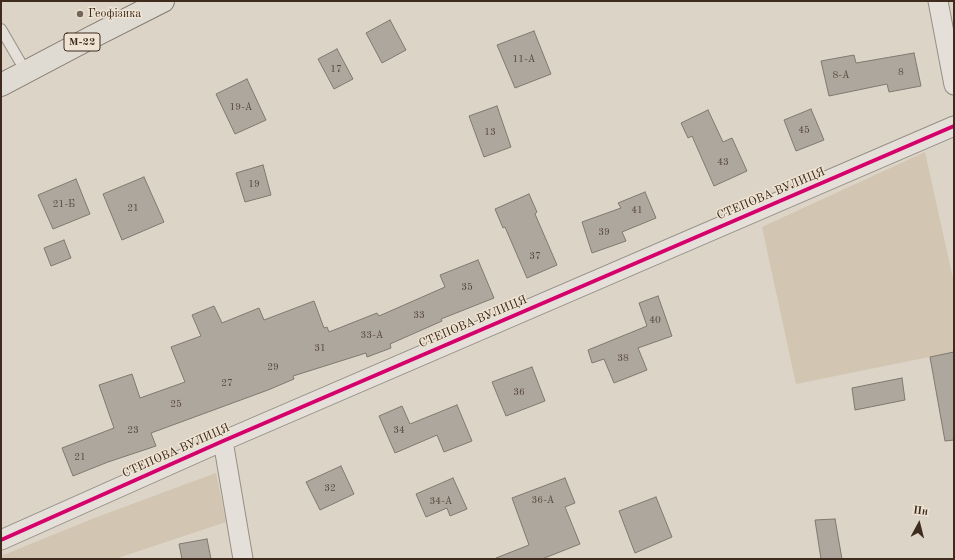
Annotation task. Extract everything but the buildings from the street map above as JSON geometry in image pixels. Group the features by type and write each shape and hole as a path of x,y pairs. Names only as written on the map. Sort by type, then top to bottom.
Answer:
{"highway":[{"name":"М-22","path":"1,85 163,1"}],"street":[{"path":"938,1 954,85"},
{"name":"СТЕПОВА ВУЛИЦЯ","path":"1,540 223,441 954,126"},
{"path":"223,441 243,559"}],"lane":[{"path":"1,29 26,72"}],"shaded area":[{"path":"925,152 954,283 954,352 796,384 762,227"},
{"path":"216,473 226,522 115,559 1,559 1,556 97,517"}],"cycle path":[{"path":"1,540 223,441 954,126"}],"place":[{"name":"Геофізика","path":"80,14"}]}
